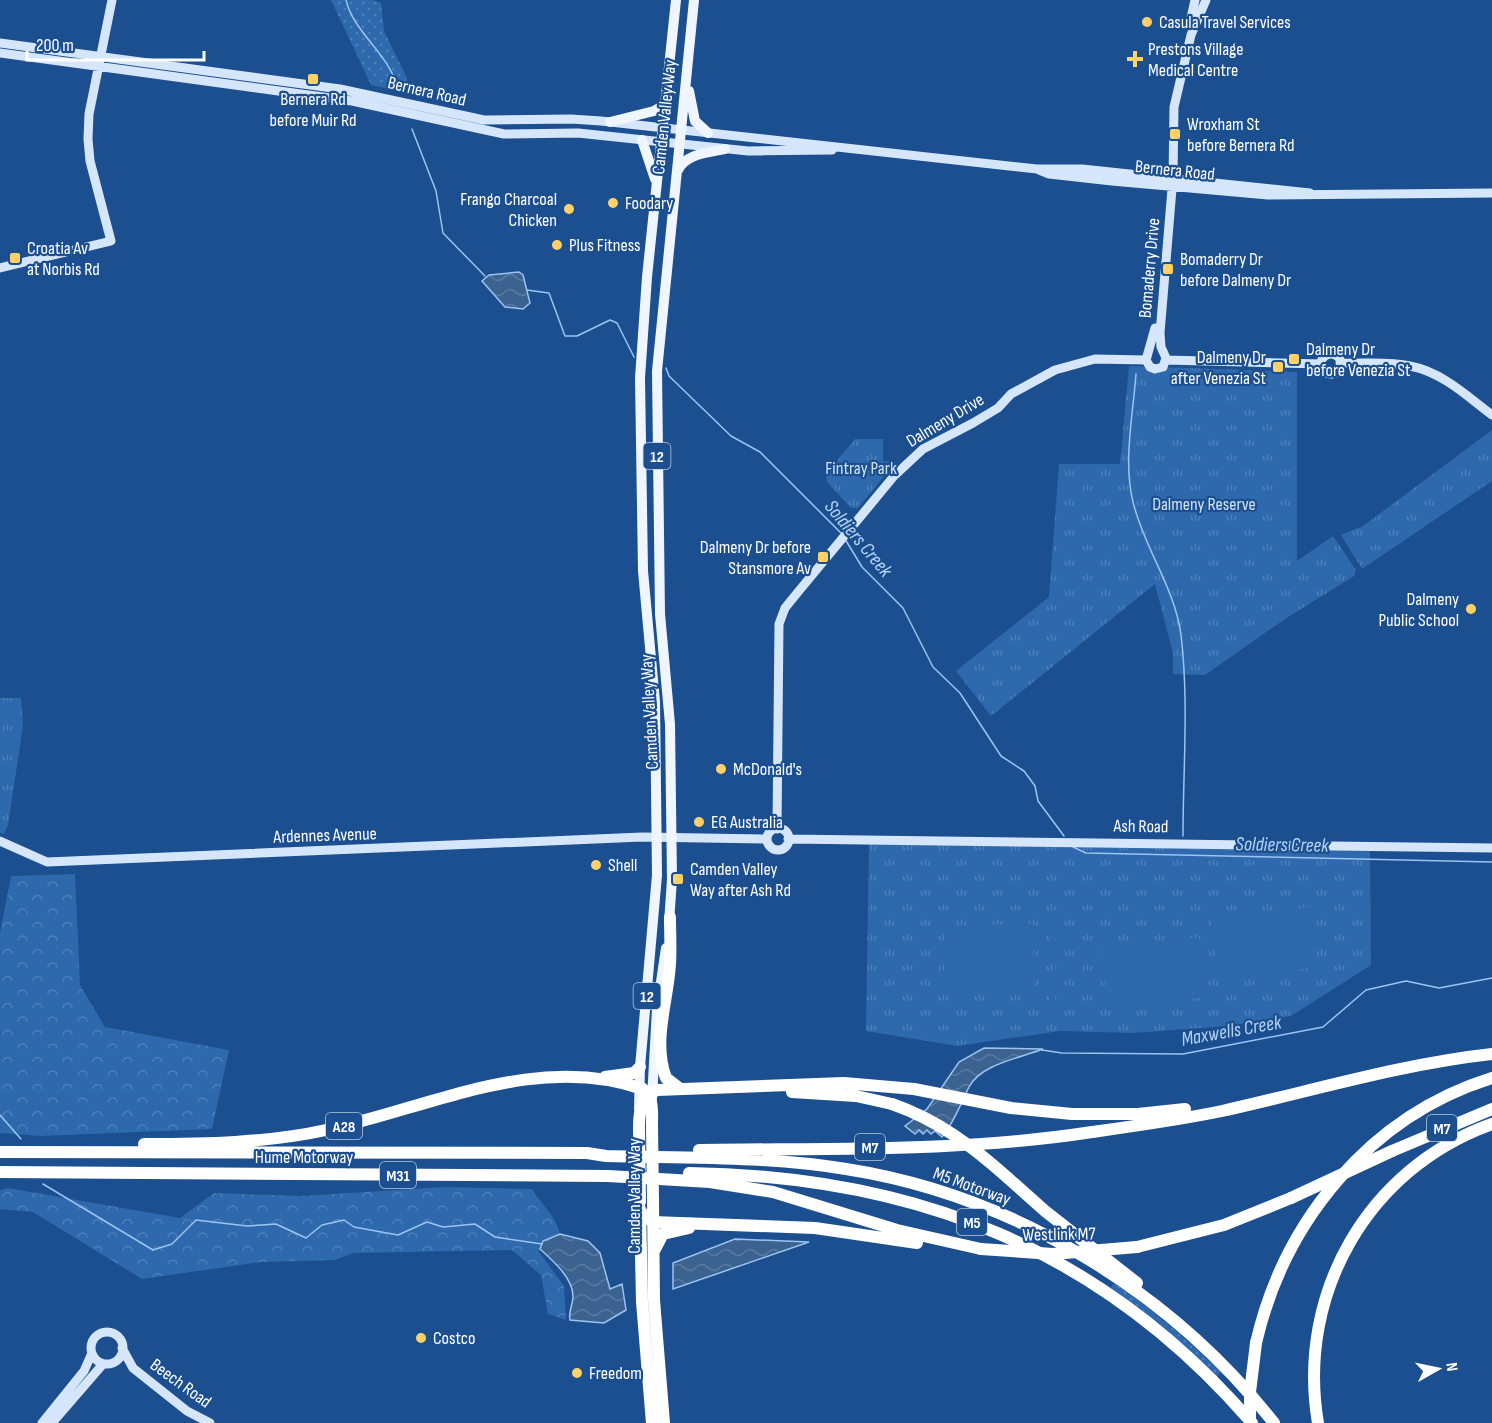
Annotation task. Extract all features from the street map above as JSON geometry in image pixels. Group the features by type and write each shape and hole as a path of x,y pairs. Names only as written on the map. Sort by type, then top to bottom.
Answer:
{"highway":[{"path":"670,917 670,965 662,1024 661,1052 666,1078 680,1088"},
{"name":"M7","path":"587,1153 605,1150 914,1146 1011,1142 1090,1133 1194,1116 1457,1058 1492,1054"},
{"path":"586,1078 634,1073 640,1067"},
{"name":"A28","path":"52,1152 101,1145 173,1144 294,1136 350,1125 499,1083 532,1079 586,1078 646,1091"},
{"name":"M7","path":"1251,1423 1250,1392 1256,1343 1264,1310 1279,1270 1308,1217 1328,1191 1365,1152 1403,1121 1438,1099 1492,1078"},
{"path":"646,1091 826,1083 914,1089 986,1104 1072,1114 1146,1113 1208,1106 1358,1079"},
{"path":"775,1087 784,1091 856,1095 892,1104 923,1116 952,1132 1045,1211 1169,1309 1201,1343"},
{"name":"Camden Valley Way","path":"646,1091 642,1302 652,1423"},
{"name":"Westlink M7","path":"962,1248 975,1253 981,1249 1053,1254 1137,1247 1224,1225 1291,1198 1392,1151 1492,1109"},
{"path":"1318,1423 1314,1379 1317,1330 1331,1280 1350,1240 1380,1199 1416,1164 1440,1147 1492,1124"},
{"name":"Hume Motorway","path":"0,1152 587,1153"},
{"name":"M5 Motorway","path":"587,1153 804,1164 879,1175 933,1190 997,1213 1064,1245 1126,1284 1201,1343 1242,1384 1274,1423"},
{"name":"Hume Motorway","path":"0,1172 608,1176"},
{"name":"M5 Motorway","path":"608,1176 652,1173 785,1177 885,1194 977,1224 1043,1254 1122,1302 1174,1342 1216,1382 1251,1423"},
{"path":"608,1176 740,1185 801,1199 962,1248"},
{"name":"Camden Valley Way","path":"644,1205 652,1222 652,1264 664,1423"},
{"path":"652,1222 832,1229 962,1248"},
{"path":"652,1264 656,1244 668,1232 730,1225"}],"main road":[{"name":"Camden Valley Way","path":"646,1091 640,1067 654,926 655,702 644,583 640,419 644,313 676,0"},
{"name":"Camden Valley Way","path":"646,1091 670,917 670,724 659,589 657,382 662,302 694,0"},
{"path":"688,67 696,121 708,132"},
{"path":"610,122 654,111 665,105"},
{"path":"642,140 657,182"},
{"path":"676,176 685,160 725,149"}],"street":[{"path":"0,268 111,241 88,149 89,114 112,0"},
{"path":"1169,182 1169,100 1195,0"},
{"path":"1169,182 1173,107 1191,35 1206,0"},
{"name":"Bernera Road","path":"0,43 352,101 493,132 578,133 725,149 849,150"},
{"name":"Bernera Road","path":"0,53 100,61 340,89 484,120 571,119 610,122 1037,169 1049,174 1169,182 1268,195 1492,192"},
{"name":"Bomaderry Drive","path":"1148,355 1155,329 1169,182"},
{"name":"Bomaderry Drive","path":"1165,356 1160,334 1169,182"},
{"path":"1165,356 1163,367 1155,369 1148,365 1148,355 1158,350 1165,356 1321,364"},
{"name":"Dalmeny Drive","path":"777,829 779,624 785,608 894,476 917,454 998,408 1014,392 1055,370 1087,361 1148,355"},
{"path":"1329,355 1336,356 1340,363 1338,370 1332,374 1324,371 1321,364 1323,359 1329,355"},
{"path":"1340,363 1402,364 1420,368 1456,388 1492,416"},
{"path":"777,829 784,831 788,839 785,847 779,850 771,847 767,839 770,831 777,829"},
{"path":"656,837 767,839"},
{"name":"Ardennes Avenue","path":"0,841 46,862 656,837"},
{"name":"Ash Road","path":"788,839 1492,848"},
{"path":"42,1423 84,1371 92,1353 93,1340 105,1333 119,1338 122,1348 119,1357 107,1363 52,1423"},
{"name":"Beech Road","path":"122,1348 133,1368 187,1410 210,1423"},
{"path":"92,1353 107,1363"},
{"name":"Beech Road","path":"107,1363 133,1368"}],"green space":[{"path":"331,0 373,0 381,3 384,31 407,78 406,93 371,85"},
{"name":"Dalmeny Reserve","path":"1129,366 1297,372 1297,561 1333,536 1356,570 1354,576 1285,619 1205,675 1173,674 1173,653 1155,584 991,716 956,671 1049,597 1059,464 1120,464"},
{"path":"1492,430 1492,481 1362,569 1341,535 1363,526"},
{"name":"Fintray Park","path":"855,439 883,439 883,461 896,462 858,508 851,508 827,482 826,474"},
{"path":"0,698 21,698 23,726 8,825 4,834 0,833"},
{"path":"869,844 1370,851 1371,965 1291,1016 1228,1026 1133,1033 1060,1031 957,1046 866,1031"},
{"path":"75,874 80,985 105,1027 229,1050 212,1129 41,1136 0,1133 0,933 11,876"},
{"path":"1309,907 1317,967 1219,980 1211,920"},
{"path":"1051,910 1062,911 1062,918 1059,918 1058,962 1056,918 1055,1009 1049,1009 1051,967 1053,1002 1055,918 1051,958"},
{"path":"1033,924 1034,990 945,992 944,926"},
{"path":"1199,937 1207,997 1109,1010 1101,950"},
{"path":"444,1187 532,1189 552,1216 560,1234 543,1241 539,1252 564,1286 566,1320 548,1314 541,1275 512,1250 353,1253 335,1260 261,1262 142,1279 33,1212 0,1209 0,1190 8,1188 180,1218 214,1193 302,1196"},
{"path":"1114,1283 1156,1314 1195,1348 1221,1372 1217,1377 1159,1324 1110,1288"}],"water":[{"path":"519,272 523,275 530,303 523,309 505,307 482,281 489,275"},
{"path":"984,1048 1043,1049 992,1067 975,1079 942,1137 935,1131 931,1134 927,1130 923,1134 919,1130 915,1134 905,1126 927,1109 959,1062"},
{"path":"560,1234 588,1241 600,1253 610,1289 622,1284 626,1310 604,1323 570,1320 573,1296 570,1283 561,1270 540,1249 543,1241"},
{"path":"735,1239 809,1242 673,1289 673,1263"}],"waterway":[{"name":"Soldiers Creek","path":"346,0 356,23 386,63 397,86"},
{"name":"Soldiers Creek","path":"412,129 436,191 443,233 485,276"},
{"name":"Soldiers Creek","path":"527,290 549,293 565,336 577,336 610,320 617,323 634,357"},
{"name":"Soldiers Creek","path":"666,368 669,376 731,436 760,452 841,533"},
{"path":"1136,374 1129,455 1130,487 1144,536 1173,601 1181,635 1185,710 1183,836"},
{"name":"Soldiers Creek","path":"845,539 862,567 903,608 933,667 960,693 1001,756 1024,771 1035,786 1038,801 1064,836"},
{"name":"Soldiers Creek","path":"1073,847 1086,853 1492,862"},
{"name":"Maxwells Creek","path":"1042,1050 1062,1053 1183,1054 1323,1027 1366,990 1406,981 1439,988 1492,978"},
{"name":"Maxwells Creek","path":"0,1115 21,1139"},
{"name":"Maxwells Creek","path":"43,1184 153,1250 172,1244 196,1220 247,1226 276,1224 306,1238 322,1225 344,1220 354,1227 398,1235 427,1222 443,1227 475,1224 495,1237 542,1244"}],"place":[{"name":"Casula Travel Services","path":"1147,22"},
{"name":"Prestons Village Medical Centre","path":"1135,59"},
{"name":"Bernera Rd before Muir Rd","path":"313,79"},
{"name":"Wroxham St before Bernera Rd","path":"1175,134"},
{"name":"Foodary","path":"613,203"},
{"name":"Frango Charcoal Chicken","path":"569,209"},
{"name":"Plus Fitness","path":"557,245"},
{"name":"Croatia Av at Norbis Rd","path":"15,258"},
{"name":"Bomaderry Dr before Dalmeny Dr","path":"1168,269"},
{"name":"Dalmeny Dr before Venezia St","path":"1294,359"},
{"name":"Dalmeny Dr after Venezia St","path":"1278,367"},
{"name":"Dalmeny Dr before Stansmore Av","path":"823,557"},
{"name":"Dalmeny Public School","path":"1471,609"},
{"name":"McDonald's","path":"721,769"},
{"name":"EG Australia","path":"699,822"},
{"name":"Shell","path":"596,865"},
{"name":"Camden Valley Way after Ash Rd","path":"678,879"},
{"name":"Costco","path":"421,1338"},
{"name":"Freedom","path":"577,1373"}]}
